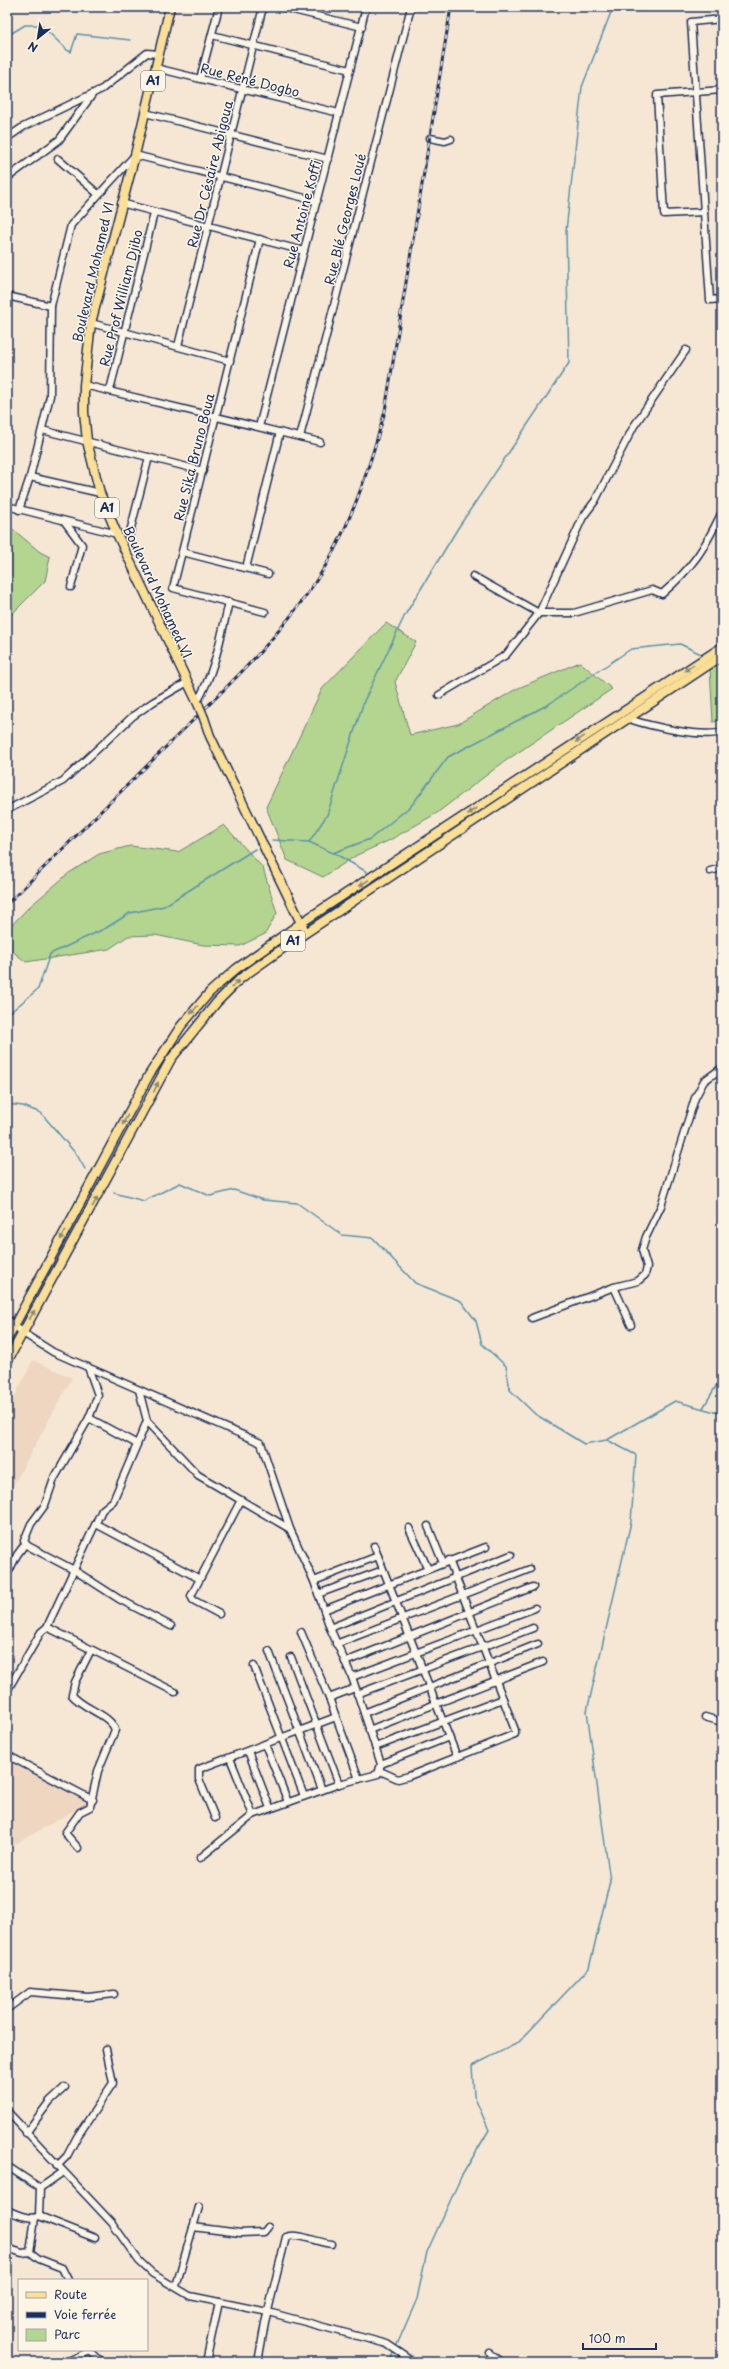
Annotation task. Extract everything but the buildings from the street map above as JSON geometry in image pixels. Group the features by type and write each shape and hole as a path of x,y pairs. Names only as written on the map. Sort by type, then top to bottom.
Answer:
{"main road":[{"name":"Boulevard Mohamed VI","path":"170,7 135,155 91,323 84,384 87,441 100,493 118,534 186,683 198,704 210,736 306,932"},
{"name":"A1","path":"7,1339 150,1075 181,1026 210,992 236,969 301,923 722,647"},
{"name":"A1","path":"7,1362 171,1059 216,1002 242,978 306,932 722,656"}],"street":[{"path":"200,79 219,7"},
{"name":"Rue Dr Césaire Abigoua","path":"178,346 263,7"},
{"path":"281,7 362,27"},
{"name":"Rue Antoine Koffi","path":"260,427 366,7"},
{"name":"Rue Blé Georges Loué","path":"300,437 411,7"},
{"path":"722,19 691,22 710,300 722,299"},
{"path":"212,35 350,70"},
{"path":"7,138 23,127 102,89 146,53 158,54"},
{"name":"Rue René Dogbo","path":"156,68 339,113"},
{"path":"704,212 664,214 657,95 722,90"},
{"path":"7,178 59,140 92,94"},
{"path":"145,113 328,159"},
{"path":"430,138 445,141 451,139"},
{"path":"19,510 30,477 50,396 51,306 71,225 135,155 317,201"},
{"path":"58,159 98,194"},
{"path":"121,204 304,251"},
{"name":"Rue Prof William Djibo","path":"110,390 154,213"},
{"name":"Rue Sika Bruno Boua","path":"260,239 173,588 265,612"},
{"path":"7,296 51,306"},
{"path":"91,323 230,361"},
{"path":"439,695 506,655 540,613 583,518 599,494 634,426 686,350"},
{"path":"84,384 320,442"},
{"path":"42,430 203,471"},
{"path":"246,568 280,432"},
{"path":"129,536 149,457"},
{"path":"30,477 100,493"},
{"path":"7,506 65,522 118,534"},
{"path":"473,576 540,613 574,613 652,590 662,594 683,576 703,550 722,512"},
{"path":"65,522 82,545 71,586"},
{"path":"182,552 268,574"},
{"path":"198,704 214,664 229,602"},
{"path":"7,810 63,781 133,716 153,702 186,683"},
{"path":"629,719 641,723 704,734 722,732"},
{"path":"710,871 722,868"},
{"path":"532,1318 614,1287 638,1281 645,1275 647,1267 642,1250 646,1236 661,1206 695,1098 704,1082 722,1068"},
{"path":"614,1287 631,1325"},
{"path":"7,1319 23,1333 53,1352 261,1443 290,1529 314,1580 336,1644 352,1677 381,1764 378,1774 339,1784 253,1815 200,1858"},
{"path":"88,1367 98,1395 89,1418 54,1479 45,1505 30,1524 24,1541 26,1544 74,1570 119,1599 171,1626"},
{"path":"139,1390 147,1421 198,1475 290,1529"},
{"path":"89,1418 137,1444"},
{"path":"8,1687 41,1632 47,1627 102,1510 113,1501 147,1421"},
{"path":"219,1614 191,1598 241,1500"},
{"path":"96,1524 200,1579"},
{"path":"380,1771 398,1779 515,1734 515,1730 475,1630 463,1595 428,1526"},
{"path":"409,1528 428,1569"},
{"path":"7,1575 17,1555 26,1544"},
{"path":"374,1546 401,1619 457,1757"},
{"path":"324,1610 486,1547"},
{"path":"330,1628 455,1579 511,1555"},
{"path":"314,1580 378,1556"},
{"path":"336,1644 530,1569"},
{"path":"318,1594 383,1570"},
{"path":"344,1662 533,1587"},
{"path":"352,1677 535,1608"},
{"path":"47,1627 175,1692"},
{"path":"357,1694 533,1628"},
{"path":"301,1632 329,1698 359,1779"},
{"path":"364,1713 538,1644"},
{"path":"78,1848 65,1833 80,1812 90,1807 93,1800 93,1790 98,1771 115,1730 110,1721 78,1703 72,1695 75,1682 92,1650"},
{"path":"268,1651 322,1790"},
{"path":"291,1657 339,1784"},
{"path":"369,1730 543,1662"},
{"path":"254,1666 304,1796"},
{"path":"329,1698 355,1688"},
{"path":"375,1747 503,1699"},
{"path":"215,1818 197,1771 336,1717"},
{"path":"705,1717 722,1722"},
{"path":"381,1764 449,1737"},
{"path":"265,1744 288,1802"},
{"path":"248,1751 270,1808"},
{"path":"7,1755 93,1800"},
{"path":"230,1758 253,1815"},
{"path":"7,2009 30,1992 88,1997 114,1994"},
{"path":"56,2166 67,2156 77,2137 113,2084 106,2049"},
{"path":"26,2133 50,2101 65,2087"},
{"path":"7,2111 56,2166 112,2223 139,2260 153,2274 176,2286 190,2296 268,2312 387,2344 414,2362"},
{"path":"7,2166 40,2188"},
{"path":"30,2252 37,2217 40,2188 63,2172"},
{"path":"176,2286 200,2207"},
{"path":"7,2210 37,2217 96,2238"},
{"path":"193,2227 248,2234 264,2232 268,2227"},
{"path":"258,2362 286,2237 297,2235 319,2243 332,2244"},
{"path":"7,2248 22,2253 30,2252 39,2259 62,2268 68,2279"},
{"path":"206,2362 219,2302"},
{"path":"66,2362 88,2351"},
{"path":"91,2351 102,2362"},
{"path":"490,2353 502,2362"}],"shaded area":[{"path":"33,1360 72,1378 7,1497 7,1412"},
{"path":"7,1759 89,1802 7,1849"}],"green space":[{"path":"7,520 9,526 40,552 50,557 45,581 7,619"},
{"path":"386,623 416,642 395,682 410,735 458,724 516,689 580,662 612,689 501,764 437,813 390,840 357,855 323,877 287,860 266,807 322,689"},
{"path":"722,661 722,720 713,722 710,668"},
{"path":"224,825 263,868 277,913 265,934 240,946 203,945 155,935 128,936 109,949 26,962 7,947 7,930 28,908 69,873 99,854 130,846 178,852"}],"waterway":[{"path":"309,842 327,815 364,701 405,615 458,528 569,363 566,231 582,87 613,7"},
{"path":"7,36 25,25 41,25 71,52 77,34 130,40"},
{"path":"272,840 309,842 333,853 370,839 411,806 448,757 549,704 631,649 680,644 701,654"},
{"path":"719,665 722,669"},
{"path":"7,1015 38,989 50,954 106,928 130,913 164,906 255,849"},
{"path":"334,853 367,872"},
{"path":"7,1104 23,1106 41,1113 77,1155 85,1169"},
{"path":"114,1193 144,1201 180,1183 210,1196 234,1190 263,1200 297,1203 342,1235 373,1238 415,1283 461,1301 476,1321 482,1344 506,1366 510,1390 535,1414 584,1444 607,1440 675,1401 722,1414"},
{"path":"703,1408 722,1376"},
{"path":"396,2347 417,2299 427,2252 461,2177 489,2130 474,2096 472,2066 518,2043 589,1968 610,1881 587,1711 631,1522 636,1455 607,1440"},
{"path":"389,2362 394,2351"}],"railway":[{"path":"7,904 252,661 301,602 316,581 339,541 349,520 365,477 385,411 451,7"}]}
